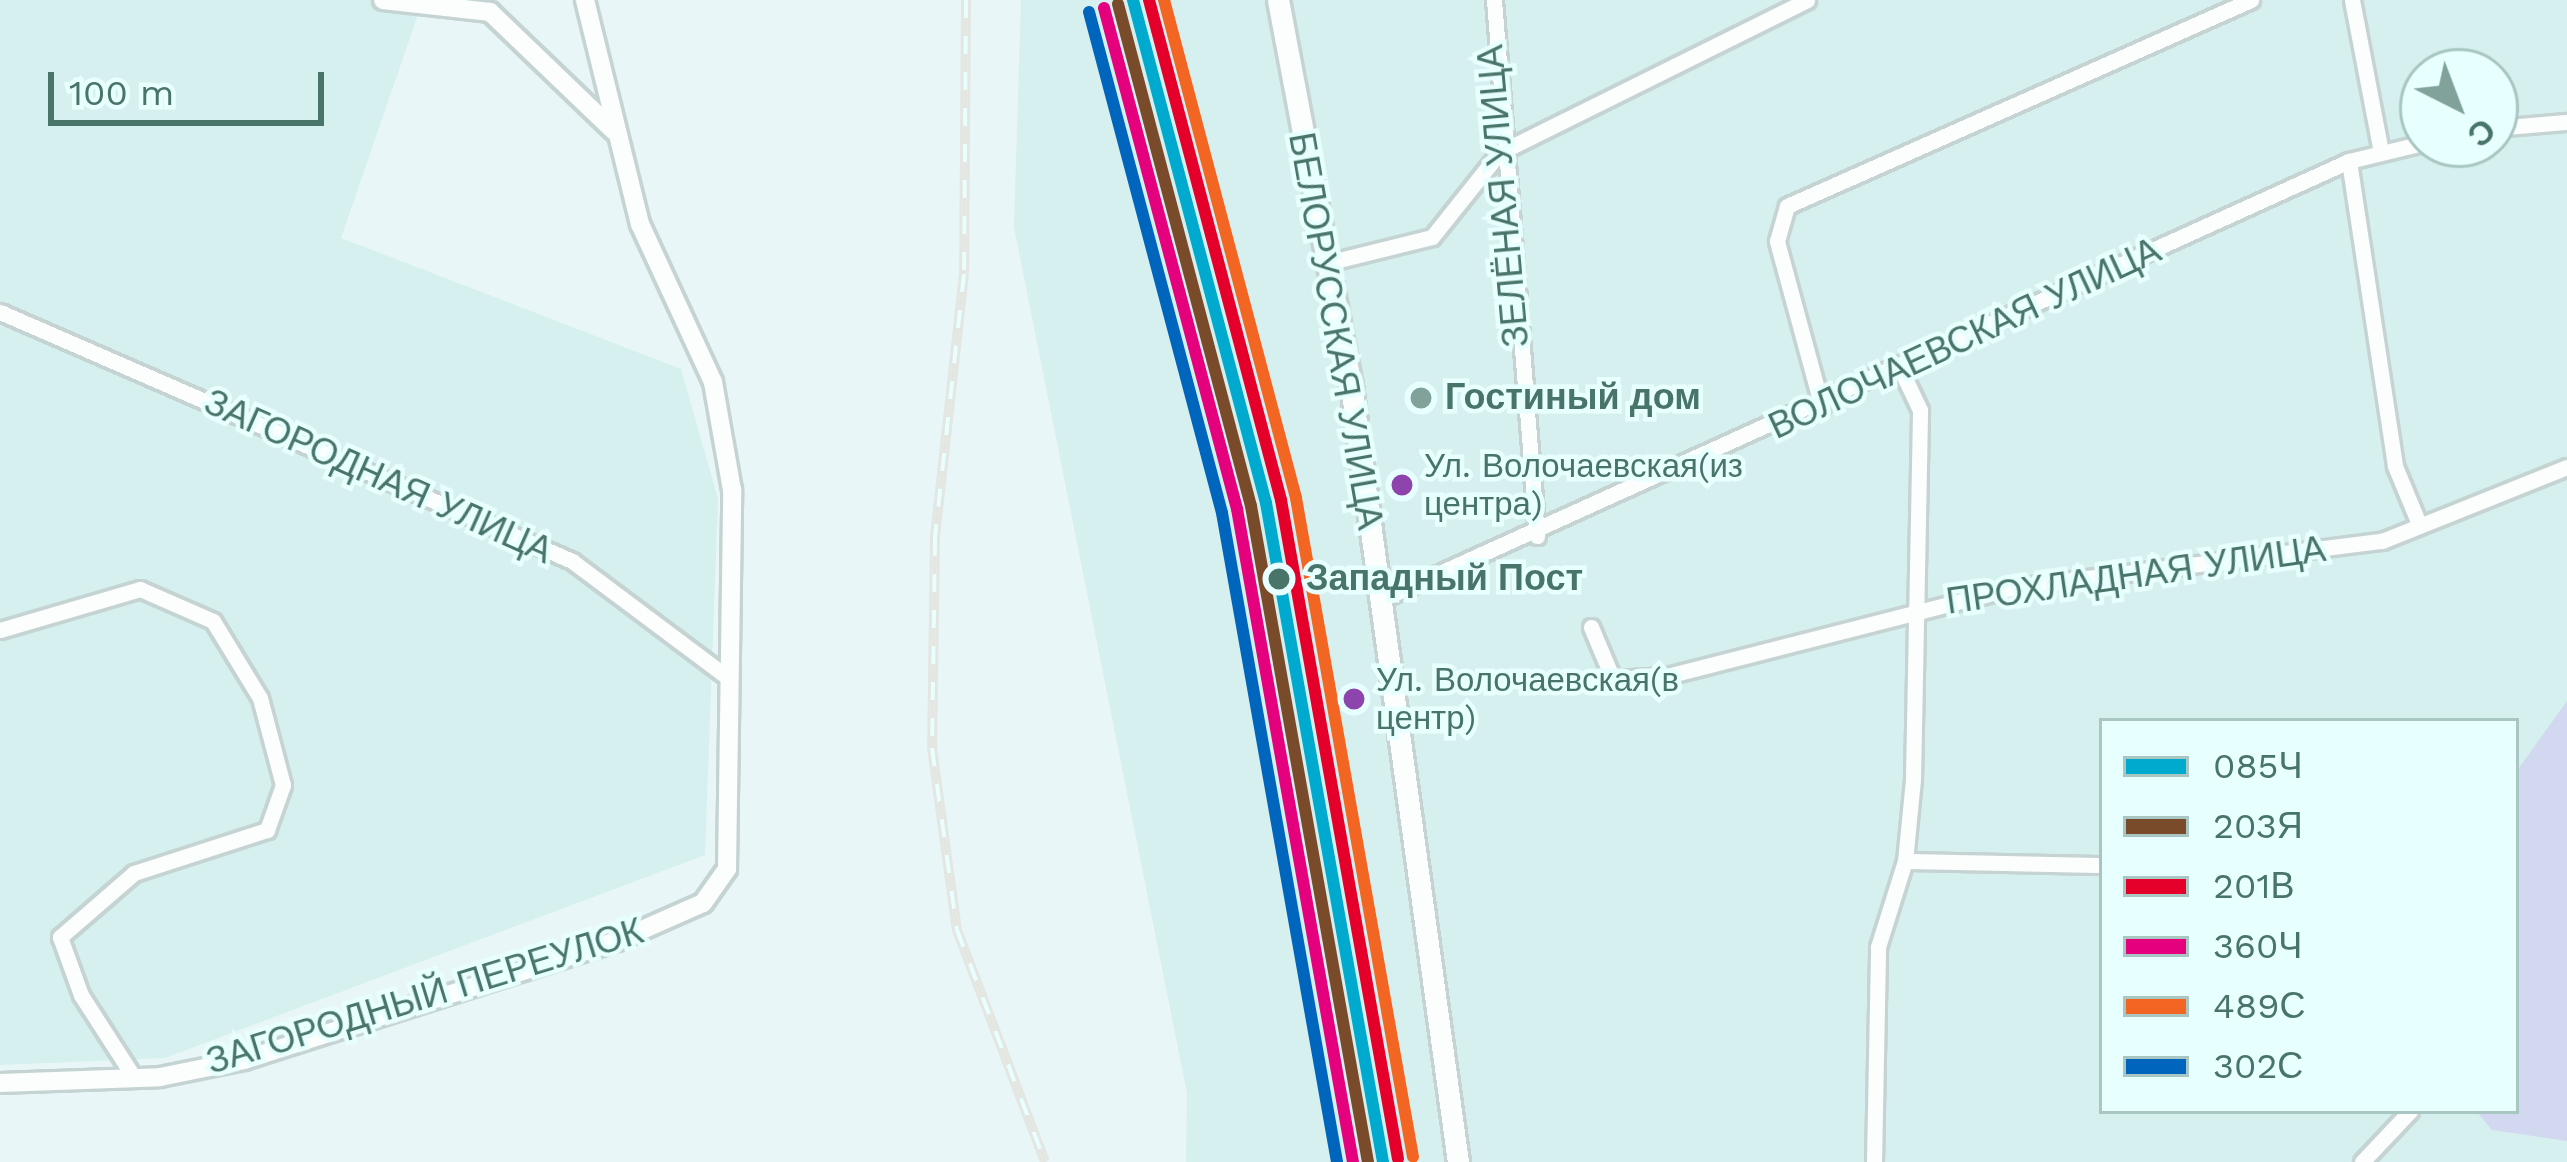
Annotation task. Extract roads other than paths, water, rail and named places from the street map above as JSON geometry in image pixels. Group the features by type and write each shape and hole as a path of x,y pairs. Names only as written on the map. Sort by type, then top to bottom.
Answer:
{"main road":[{"name":"БЕЛОРУССКАЯ УЛИЦА","path":"1278,0 1327,263 1457,1162"}],"street":[{"path":"383,0 495,6 614,131"},
{"path":"585,0 640,224 712,382 733,490 730,679"},
{"name":"ЗЕЛЁНАЯ УЛИЦА","path":"1494,0 1499,153 1537,536"},
{"path":"1327,263 1432,238 1499,153 1808,0"},
{"path":"1822,407 1777,241 1787,206 2251,0"},
{"path":"2352,0 2381,152"},
{"path":"2519,126 2567,122"},
{"name":"ВОЛОЧАЕВСКАЯ УЛИЦА","path":"1378,601 1537,536 1822,407 2349,161 2399,148"},
{"path":"2349,161 2395,466 2419,524"},
{"name":"ЗАГОРОДНАЯ УЛИЦА","path":"0,312 572,561 730,679"},
{"path":"1874,1162 1878,946 1905,861 1918,606 1920,410 1901,370"},
{"name":"ПРОХЛАДНАЯ УЛИЦА","path":"1592,627 1613,679 1667,676 1918,606 2302,556 2419,524 2567,467"},
{"path":"0,630 140,589 213,621 260,698 284,785 267,830 134,873 60,937 71,976 133,1076"},
{"name":"ЗАГОРОДНЫЙ ПЕРЕУЛОК","path":"0,1083 133,1076 244,1060 703,903 727,869 734,828 730,679"},
{"path":"1905,861 2099,865"},
{"path":"2362,1162 2407,1114"}],"railway":[{"path":"966,0 964,274 935,538 932,748 957,930 1045,1162"}],"place":[{"name":"Гостиный дом","path":"1421,398"},
{"name":"Ул. Волочаевская(из центра)","path":"1402,485"},
{"name":"Западный Пост","path":"1279,579"},
{"name":"Ул. Волочаевская(в центр)","path":"1354,699"}]}
